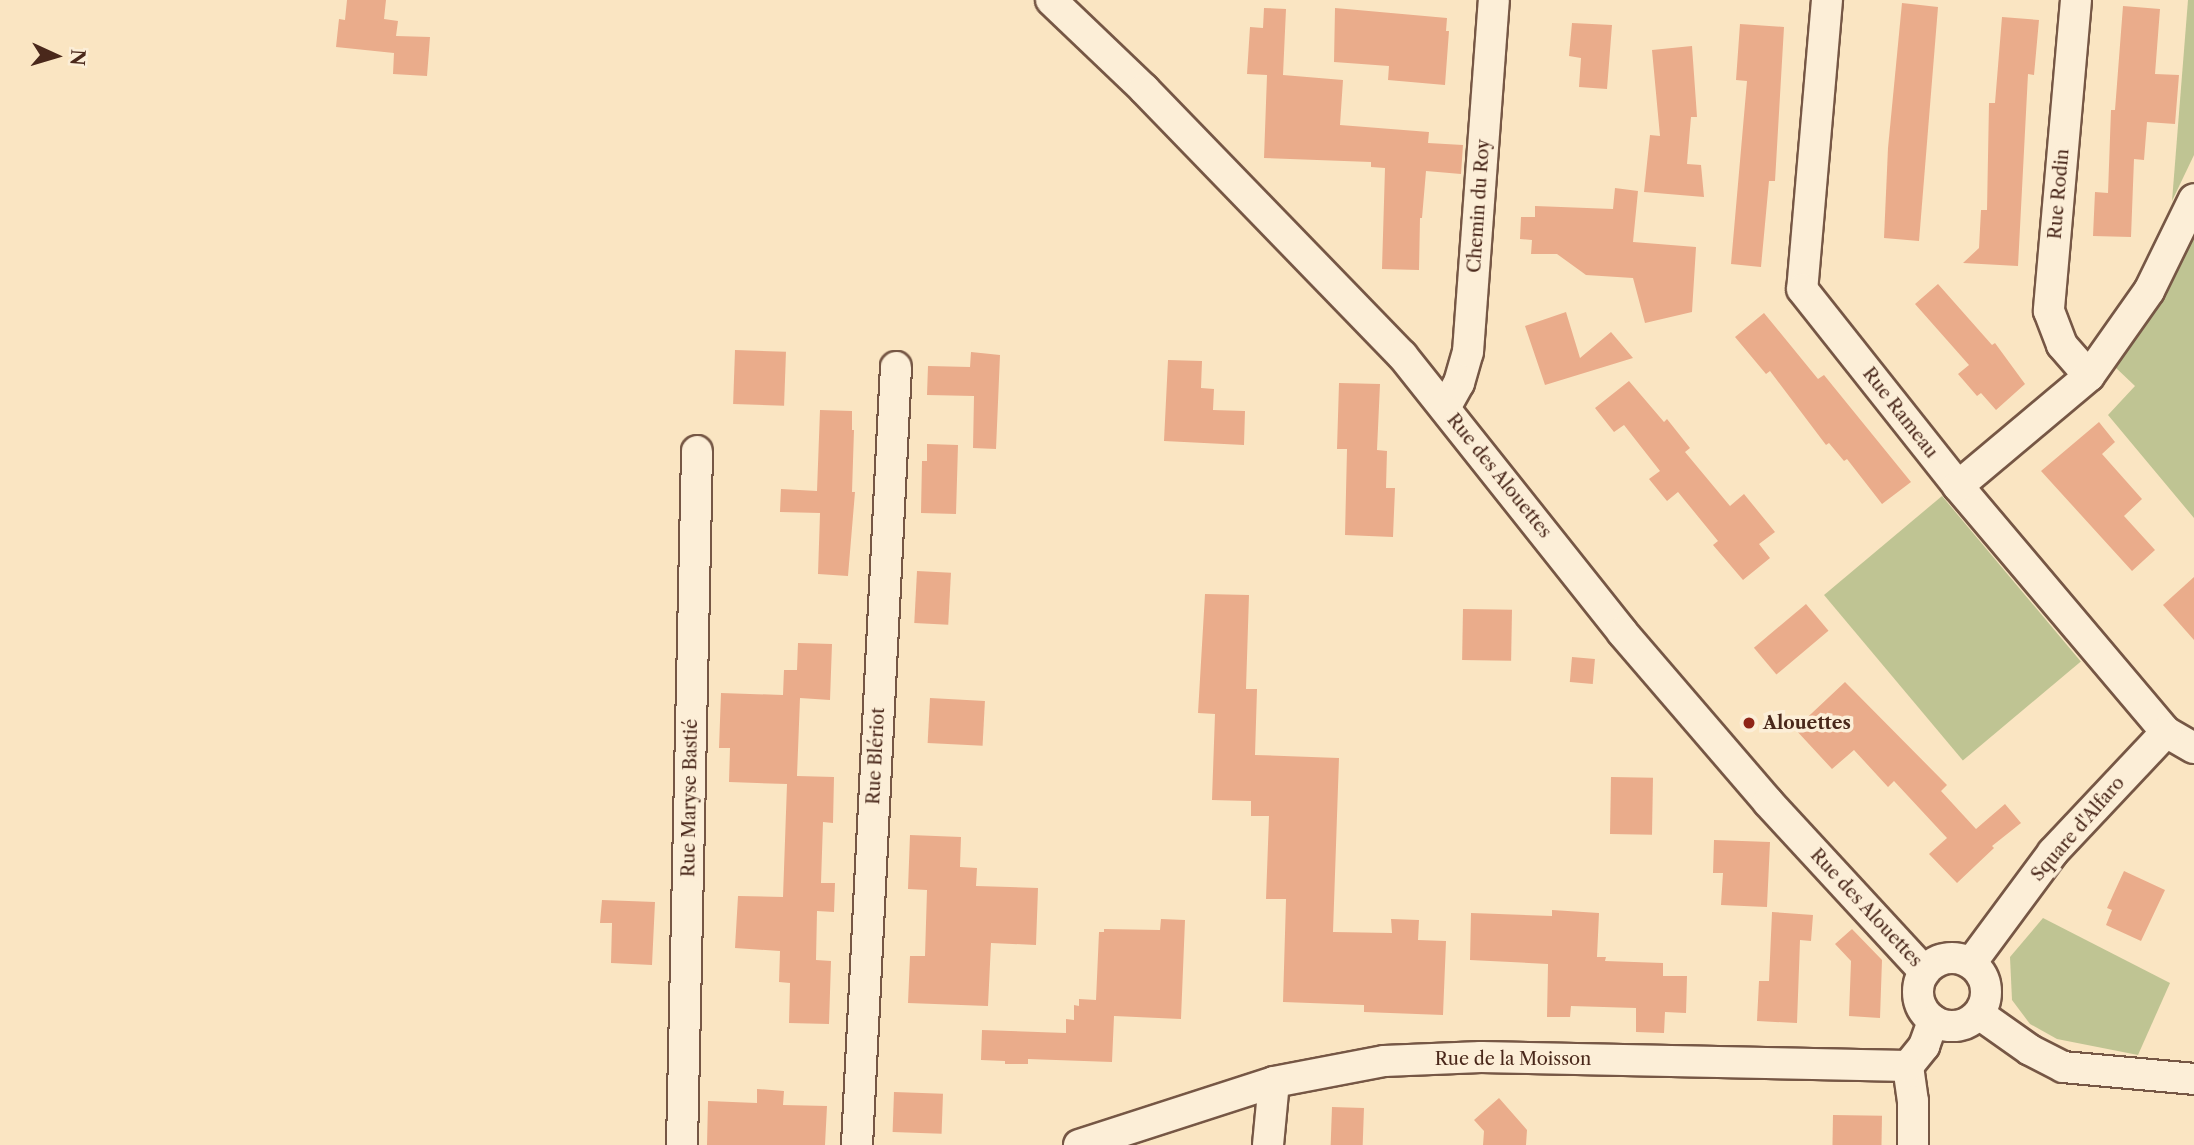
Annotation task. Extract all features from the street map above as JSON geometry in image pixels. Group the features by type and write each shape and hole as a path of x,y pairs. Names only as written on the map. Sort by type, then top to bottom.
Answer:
{"street":[{"name":"Rue des Alouettes","path":"1051,0 1144,89 1402,355 1631,642 1768,802 1925,972"},
{"name":"Chemin du Roy","path":"1445,408 1458,383 1468,352 1494,0"},
{"name":"Rue Rameau","path":"1827,0 1802,289 1958,486 2166,732 2194,748"},
{"name":"Rue Rodin","path":"2076,0 2049,311 2062,345 2089,376"},
{"path":"1958,486 2089,376 2149,291 2194,199"},
{"name":"Rue Blériot","path":"857,1145 896,367"},
{"name":"Rue Maryse Bastié","path":"682,1145 697,451"},
{"name":"Square d'Alfaro","path":"1971,963 2053,852 2166,732"},
{"path":"1951,957 1971,963 1985,981 1985,1004 1979,1014 1971,1021 1952,1027 1933,1021 1920,1003 1919,982 1925,972 1932,964 1951,957"},
{"path":"1979,1014 2031,1050 2063,1067 2194,1079"},
{"path":"1913,1145 1913,1101 1908,1066 1924,1046 1933,1021"},
{"name":"Rue de la Moisson","path":"1079,1145 1274,1082 1384,1061 1481,1057 1908,1066"},
{"path":"1268,1145 1274,1082"}],"green space":[{"path":"2188,0 2194,0 2194,155 2172,201"},
{"path":"2194,221 2194,518 2108,415 2135,386 2115,367 2159,294"},
{"path":"1942,496 2081,661 1963,760 1824,595"},
{"path":"2043,918 2170,983 2138,1055 2057,1039 2030,1024 2012,1000 2010,957"}],"building":[{"path":"347,0 386,0 384,19 398,21 396,36 430,37 427,76 393,74 394,53 336,47 339,19 345,20"},
{"path":"1902,3 1938,7 1919,241 1884,238 1888,148"},
{"path":"2123,6 2160,9 2155,74 2179,75 2175,124 2147,122 2144,160 2134,159 2131,237 2093,236 2095,192 2108,193 2111,110 2115,110"},
{"path":"1264,8 1286,9 1283,75 1343,80 1340,125 1429,132 1428,143 1463,145 1461,174 1426,171 1420,218 1419,270 1382,269 1385,168 1371,167 1371,162 1264,158 1267,75 1247,74 1250,27 1263,28"},
{"path":"1335,8 1447,18 1446,31 1449,31 1445,85 1388,80 1389,66 1334,62"},
{"path":"2002,17 2039,20 2034,75 2028,74 2018,266 1963,263 1979,248 1981,210 1987,210 1989,103 1995,103"},
{"path":"1572,23 1612,25 1607,89 1579,87 1581,58 1569,56"},
{"path":"1740,24 1784,27 1775,181 1769,181 1761,267 1731,264 1747,81 1736,80"},
{"path":"1692,46 1697,117 1691,117 1687,164 1701,165 1704,197 1644,192 1650,135 1660,136 1652,50"},
{"path":"1615,188 1638,191 1633,242 1696,247 1692,312 1645,323 1633,278 1586,275 1557,254 1531,254 1532,240 1520,239 1521,217 1535,217 1535,206 1613,209"},
{"path":"1938,284 1992,345 1995,343 2025,384 1996,410 1981,393 1977,396 1958,374 1969,365 1915,304"},
{"path":"1566,312 1580,358 1611,332 1633,358 1545,385 1525,326"},
{"path":"1764,313 1818,379 1824,375 1911,482 1882,504 1847,459 1844,461 1829,443 1826,445 1770,371 1766,374 1735,337"},
{"path":"735,350 786,352 784,406 733,404"},
{"path":"971,352 1000,355 996,449 973,448 974,396 927,395 928,366 970,367"},
{"path":"1168,360 1202,361 1201,388 1214,389 1213,410 1245,411 1244,445 1164,441"},
{"path":"1629,381 1664,422 1667,419 1690,448 1685,452 1730,506 1744,494 1775,532 1759,544 1770,558 1743,580 1713,545 1718,541 1678,492 1667,501 1649,479 1660,471 1624,425 1614,432 1595,408"},
{"path":"1339,383 1380,384 1377,450 1387,451 1386,488 1395,488 1393,537 1345,535 1347,449 1337,449"},
{"path":"820,410 852,411 852,492 855,492 848,576 818,574 820,513 780,512 781,489 817,491"},
{"path":"2099,422 2115,442 2102,454 2142,499 2124,516 2155,550 2132,571 2041,471"},
{"path":"927,444 958,445 956,514 921,513 922,461 927,461"},
{"path":"917,571 951,573 948,625 914,623"},
{"path":"2194,577 2194,640 2163,605"},
{"path":"1205,594 1249,595 1246,689 1257,689 1255,755 1339,758 1333,932 1392,933 1391,919 1419,920 1418,940 1446,941 1443,1015 1364,1012 1364,1005 1283,1002 1286,899 1266,899 1269,816 1251,816 1251,801 1212,800 1215,714 1198,713"},
{"path":"1806,604 1828,631 1776,675 1754,648"},
{"path":"1463,609 1512,610 1511,661 1462,660"},
{"path":"798,643 832,644 830,700 800,698 797,776 834,777 833,823 823,822 821,883 835,883 834,912 817,911 816,960 831,961 829,1024 789,1023 790,983 779,982 780,951 735,948 738,896 783,897 787,784 729,782 730,748 719,748 721,693 783,695 784,670 797,670"},
{"path":"1572,657 1595,659 1593,684 1570,682"},
{"path":"1845,682 1947,785 1941,791 1976,829 2005,804 2021,823 1992,846 1994,848 1957,883 1929,854 1947,838 1894,781 1888,787 1854,750 1832,769 1795,729"},
{"path":"930,698 985,701 983,746 928,743"},
{"path":"1611,777 1653,778 1652,835 1610,834"},
{"path":"910,835 961,837 960,867 977,868 976,886 1038,888 1036,945 991,943 988,1006 908,1003 910,956 925,956 927,890 908,889"},
{"path":"1714,840 1770,842 1767,907 1721,905 1723,873 1713,873"},
{"path":"2124,871 2165,890 2141,941 2106,925 2112,910 2107,908"},
{"path":"602,900 655,902 652,965 611,963 612,923 600,923"},
{"path":"1552,910 1599,913 1597,957 1606,957 1605,961 1663,963 1663,976 1687,976 1686,1013 1665,1012 1664,1033 1636,1032 1636,1008 1571,1006 1570,1017 1547,1017 1548,964 1470,960 1471,913 1552,916"},
{"path":"1772,912 1813,915 1811,941 1800,940 1797,1023 1757,1021 1759,981 1769,981"},
{"path":"1161,919 1185,920 1181,1019 1114,1016 1112,1062 1028,1059 1028,1064 1005,1064 1005,1061 981,1060 982,1030 1066,1033 1066,1019 1074,1020 1074,1005 1079,1006 1079,999 1096,1000 1099,932 1104,932 1104,929 1160,930"},
{"path":"1852,929 1882,960 1880,1018 1849,1016 1851,961 1835,944"},
{"path":"757,1089 784,1091 783,1105 827,1106 825,1145 707,1145 708,1101 757,1103"},
{"path":"894,1092 943,1094 942,1134 893,1132"},
{"path":"1499,1098 1527,1130 1526,1145 1483,1145 1484,1131 1474,1120"},
{"path":"1332,1107 1364,1108 1363,1145 1331,1145"},
{"path":"1833,1115 1882,1116 1881,1145 1832,1145"}],"place":[{"name":"Alouettes","path":"1749,723"}]}
